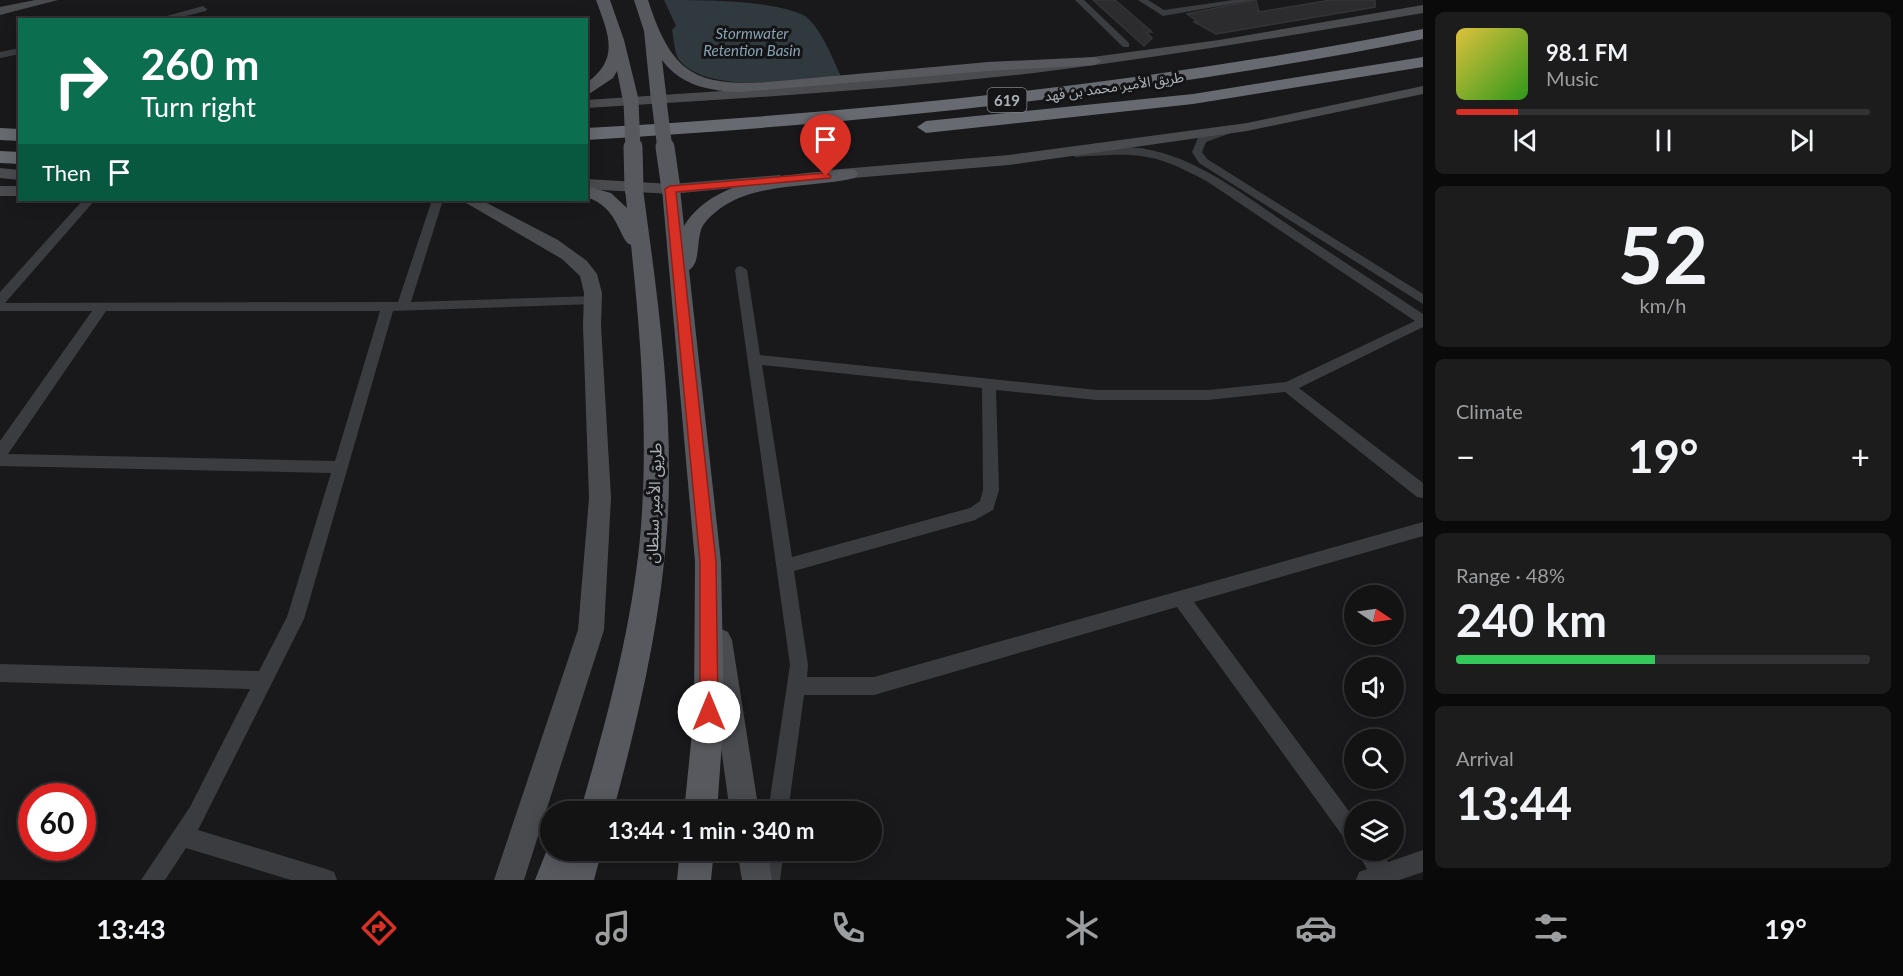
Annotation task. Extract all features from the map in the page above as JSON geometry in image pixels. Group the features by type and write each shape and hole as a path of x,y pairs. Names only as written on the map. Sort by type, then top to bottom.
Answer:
{"highway":[{"name":"طريق الأمير محمد بن فهد","path":"588,134 792,122 1066,94 1197,74 1423,34"},
{"name":"طريق الأمير محمد بن فهد","path":"906,129 1192,99 1423,62"},
{"path":"0,133 18,134"},
{"path":"620,150 687,147"},
{"path":"0,157 18,158"}],"main road":[{"path":"0,3 16,0"},
{"path":"0,11 52,0"},
{"path":"603,0 617,40 631,101"},
{"path":"641,0 651,31 670,189 708,562 743,801"},
{"path":"588,104 659,101 958,77 1095,62 1219,44 1423,9"},
{"path":"651,31 670,63 686,76 725,87 836,81 1046,62 1095,62"},
{"path":"588,90 600,84 608,75 617,40"},
{"path":"588,184 634,189 670,189 1009,160 1247,127 1423,90"},
{"name":"طريق الأمير سلطان","path":"599,801 637,656 650,568 657,451 634,189 631,101"},
{"path":"0,173 18,175"},
{"path":"681,306 686,252 696,222 711,209 746,190 849,174"},
{"path":"0,190 18,191"},
{"path":"588,191 597,193 614,203 628,221 644,289"},
{"path":"472,201 489,208 575,260 589,276 593,300 592,325 600,498 591,630 509,880"},
{"path":"701,801 709,712 708,562"},
{"path":"584,801 637,656"},
{"path":"552,880 560,861"},
{"path":"577,880 582,861"},
{"path":"694,880 696,861"},
{"path":"754,861 757,880"}],"street":[{"path":"1079,0 1126,45"},
{"path":"1142,0 1163,13 1250,0"},
{"path":"162,18 204,4"},
{"path":"0,56 18,52"},
{"path":"0,60 18,61"},
{"path":"1247,127 1202,140 1197,153 1203,160 1423,300"},
{"path":"1009,160 1128,150 1177,162 1212,180 1423,321"},
{"path":"0,300 87,201"},
{"path":"152,880 197,814 295,619 340,467 396,307 437,201"},
{"path":"741,270 799,665 780,801"},
{"path":"0,307 396,307 593,300"},
{"path":"0,453 102,307"},
{"path":"755,359 1108,395 1208,395 1288,387 1423,321"},
{"path":"786,566 975,513 987,505 991,490 989,384"},
{"path":"1288,387 1423,492"},
{"path":"0,460 340,467"},
{"path":"796,686 874,687 1423,529"},
{"path":"1181,599 1344,821"},
{"path":"0,674 264,680"},
{"path":"182,836 326,880"},
{"path":"769,880 772,861"},
{"path":"1370,861 1375,877 1423,861"}],"water":[{"name":"Stormwater Retention Basin","path":"664,0 757,4 805,16 817,28 841,76 756,83 733,82 694,72 680,61 676,54 672,30 676,26"}],"building":[{"path":"1093,0 1115,0 1152,32 1146,32 1152,38 1144,46"},
{"path":"1256,0 1259,12 1331,0 1375,0 1375,7 1216,34 1194,22 1197,21 1187,14"}],"route":[{"path":"709,712 708,562 670,189 826,176"}]}
